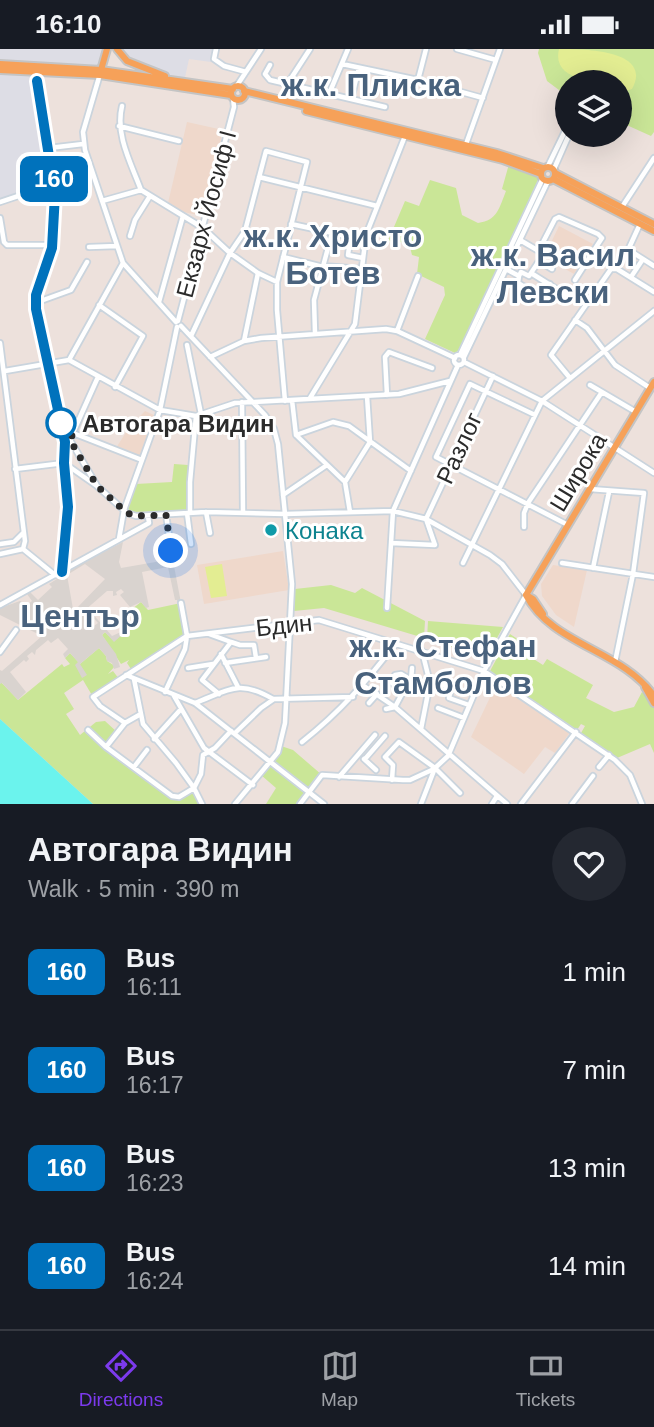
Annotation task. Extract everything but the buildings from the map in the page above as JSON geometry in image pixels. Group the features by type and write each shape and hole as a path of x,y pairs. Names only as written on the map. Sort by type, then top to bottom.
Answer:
{"main road":[{"path":"100,72 107,49"},
{"path":"117,49 127,61 176,81"},
{"path":"0,67 100,72 238,92 465,148 548,173 654,224"},
{"path":"100,72 238,92 405,137 465,148"},
{"path":"548,173 654,231"},
{"name":"Широка","path":"526,595 652,385"},
{"path":"526,595 538,613 555,627 632,673 648,685 654,696"},
{"path":"648,685 654,703"}],"street":[{"path":"216,49 214,59 224,66 246,72"},
{"path":"238,92 246,72 261,49"},
{"path":"288,83 310,49"},
{"path":"329,94 348,49"},
{"path":"418,80 426,49"},
{"path":"457,49 496,60"},
{"path":"465,148 500,49"},
{"path":"342,64 418,80 483,98"},
{"path":"271,65 265,74 266,78 385,107"},
{"path":"351,99 359,68"},
{"path":"100,72 85,121 83,144 123,263 254,403 270,422 277,437 291,567 288,698 282,744 272,762 235,804"},
{"path":"37,81 54,184 52,245 35,303 63,431 68,507 62,572"},
{"name":"Екзарх Йосиф I","path":"119,539 124,510 160,410 178,324 238,92"},
{"path":"122,106 119,126 139,190"},
{"path":"119,126 179,141"},
{"path":"309,399 352,330 358,308 366,235 405,137"},
{"path":"49,148 83,144"},
{"path":"460,360 520,240 559,147"},
{"path":"387,608 393,511 450,381 562,147"},
{"path":"191,336 230,253 244,230 266,151 307,162 277,282 276,310 285,401"},
{"path":"622,208 654,159"},
{"path":"259,177 377,206"},
{"path":"0,202 54,184"},
{"path":"102,201 139,190 150,195 203,228 230,253 258,273 277,282"},
{"path":"130,236 135,220 150,195"},
{"path":"159,302 183,216"},
{"path":"520,240 537,250 555,219 559,217 598,235 602,239 575,280"},
{"path":"0,218 4,242 7,245 52,245"},
{"path":"291,224 347,236 350,240 348,254 363,258"},
{"path":"640,224 629,248 654,266"},
{"path":"315,333 314,300 332,233"},
{"path":"89,247 117,246"},
{"path":"283,257 323,267 362,269"},
{"path":"631,277 643,259"},
{"path":"550,284 541,297 518,283 521,272 529,276 539,261 552,269"},
{"path":"35,303 71,290 87,262"},
{"path":"69,360 123,263"},
{"path":"570,378 551,355 614,268 654,292"},
{"path":"506,269 519,276"},
{"path":"531,272 566,295"},
{"path":"244,341 258,273"},
{"path":"397,331 418,276"},
{"path":"99,305 143,336 115,387"},
{"path":"463,562 542,401 654,311"},
{"path":"575,320 587,328 615,365 652,385"},
{"path":"210,357 244,341 373,328 397,331 542,401 654,473"},
{"path":"0,343 23,533 20,550"},
{"path":"187,345 199,415 188,513 191,544"},
{"path":"387,395 385,357 389,352 432,368"},
{"path":"5,371 69,360 160,410 199,415 242,402 387,395 450,381"},
{"name":"Разлог","path":"426,519 493,376"},
{"path":"65,451 98,377"},
{"path":"535,415 470,384 436,457 569,525"},
{"path":"590,385 636,412"},
{"path":"524,527 524,513 528,503 602,392"},
{"path":"345,482 370,442 368,396"},
{"path":"292,400 296,435 345,482 350,512"},
{"path":"242,402 243,512"},
{"path":"296,435 332,422 349,426 411,471"},
{"path":"63,431 142,460"},
{"path":"70,440 97,486"},
{"path":"15,469 64,463 133,515 393,511 426,519 502,564 526,595 484,671 446,760 410,780 322,775 300,804"},
{"path":"283,495 327,465"},
{"path":"590,489 644,493 615,662"},
{"path":"593,568 609,492"},
{"path":"206,512 210,533"},
{"path":"166,515 171,551"},
{"path":"0,605 149,523 148,516"},
{"path":"391,543 435,545 426,519"},
{"path":"0,544 14,541 23,533"},
{"path":"14,541 20,550 55,575"},
{"path":"0,554 20,550"},
{"path":"562,563 654,577"},
{"path":"165,692 185,649 187,636 181,603"},
{"name":"Бдин","path":"125,723 100,706 93,697 187,636 325,621 484,671 609,755 629,775 642,804"},
{"path":"0,652 16,630"},
{"path":"208,633 240,645 254,645 256,658"},
{"path":"219,694 202,680 231,642"},
{"path":"302,742 353,697 396,643"},
{"path":"421,730 430,683 422,651"},
{"path":"221,654 238,687"},
{"path":"225,663 266,657"},
{"path":"188,668 214,664"},
{"path":"411,680 412,669"},
{"path":"394,714 403,692 392,683 395,675 401,674 411,680 441,684 451,689 449,698 469,705"},
{"path":"126,675 195,703 324,804"},
{"path":"134,679 139,715 143,724 176,763 202,804"},
{"path":"364,685 395,707 506,804"},
{"path":"195,703 238,687 254,689 274,699"},
{"path":"369,703 377,694"},
{"path":"173,695 200,744 253,785"},
{"path":"88,730 106,747 174,797 194,788 201,774 202,758 274,699 353,697"},
{"path":"386,709 395,707"},
{"path":"438,708 464,718"},
{"path":"154,739 181,709"},
{"path":"106,747 125,723 139,715"},
{"path":"522,804 576,732"},
{"path":"339,777 374,735"},
{"path":"365,759 385,736"},
{"path":"392,780 393,765 385,757 399,742 435,768 460,793"},
{"path":"134,767 147,750"},
{"path":"359,754 376,770"},
{"path":"599,767 609,755"},
{"path":"421,804 435,768"},
{"path":"572,804 593,776"},
{"path":"492,804 497,796"}],"shaded area":[{"path":"0,49 107,49 100,75 35,71 54,184 0,202"},
{"path":"117,49 216,49 211,62 189,59 184,82 132,63"},
{"path":"187,122 223,130 202,216 179,211 168,203"},
{"path":"559,226 593,244 574,274 544,257"},
{"path":"145,411 156,416 140,457 116,448 130,426"},
{"path":"123,542 119,562 121,568 167,560 166,552 171,550 181,603 178,604 175,600 168,567 142,572 149,607 146,608 141,602 130,607 120,595 124,592 121,589 113,596 113,591 107,591 84,611 94,626 98,623 89,613 91,612 112,636 125,632 114,642 105,632 102,635 116,654 120,667 114,669 99,648 80,664 87,675 82,678 75,665 78,662 70,653 65,658 63,654 68,649 58,638 51,643 48,640 36,650 35,655 32,652 27,656 29,659 26,662 24,660 10,672 26,692 18,700 0,684 0,670 42,636 0,615 0,608 20,601 27,605 32,601 27,594 30,592 38,600 52,587 49,584","holes":["85,564 105,579 75,610 73,609 67,575"]},
{"path":"283,551 289,590 204,604 197,565"},
{"path":"553,565 587,570 574,627 556,615 542,596 541,584"},
{"path":"497,683 571,731 555,753 545,747 524,774 471,737"}],"green space":[{"path":"539,49 654,49 654,132 651,136 632,127 632,70 555,70 555,87 547,81"},
{"path":"559,49 598,51 624,59 633,66 636,76 632,89 632,70 564,70 558,60"},
{"path":"509,164 539,175 540,178 459,350 455,353 425,339 445,295 444,287 417,274 419,257 412,255 409,243 388,241 405,201 419,206 430,180 456,188 462,215 478,223 490,219 497,212 506,191 502,189"},
{"path":"174,464 188,465 186,511 133,512 127,509 136,484 172,482"},
{"path":"222,564 227,596 211,598 205,567"},
{"path":"331,585 355,593 362,588 425,621 424,638 324,608 294,611 295,589"},
{"path":"141,602 148,610 181,603 187,636 125,674 131,669 127,663 129,660 121,664 102,635 105,632 114,641 141,619 132,609"},
{"path":"428,621 503,627 486,658 427,639"},
{"path":"510,634 528,646 532,658 543,665 547,659 593,685 586,698 614,712 634,707 642,692 654,707 654,753 650,744 617,758 581,733 585,726 581,724 577,730 490,671"},
{"path":"99,648 107,661 115,666 108,674 113,671 119,679 93,697 83,680 64,693 74,709 66,714 80,735 96,722 105,721 117,732 107,747 177,797 194,788 202,804 93,804 0,719 0,681 18,700 62,664 64,667 70,664 65,658 70,653 80,664"},
{"path":"281,746 293,750 322,775 300,804 266,804 276,788 261,775"}],"water":[{"path":"0,719 93,804 0,804"}],"bus line":[{"name":"160","path":"37,81 52,167 55,218 52,248 35,303 65,442 68,507 62,572"}],"place":[{"name":"Автогара Видин","path":"61,423"},
{"name":"Конака","path":"271,530"}],"district":[{"name":"ж.к. Плиска","path":"371,85"},
{"name":"ж.к. Христо Ботев","path":"333,254"},
{"name":"ж.к. Васил Левски","path":"553,274"},
{"name":"Център","path":"80,616"},
{"name":"ж.к. Стефан Стамболов","path":"443,664"}],"route":[{"path":"61,423 59,415 63,431 73,433 70,440 97,486 124,510 135,516 166,515 171,551"}]}
